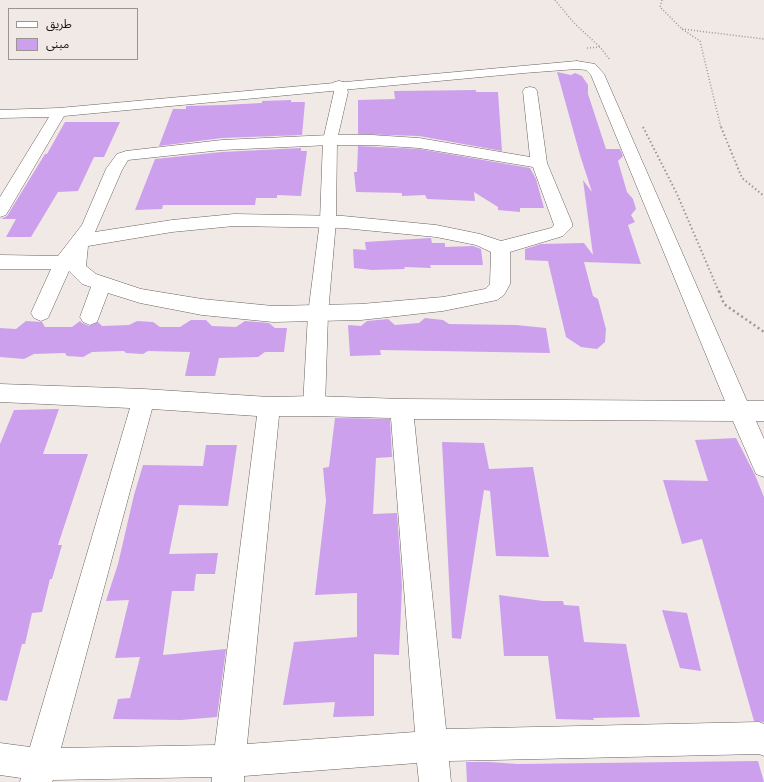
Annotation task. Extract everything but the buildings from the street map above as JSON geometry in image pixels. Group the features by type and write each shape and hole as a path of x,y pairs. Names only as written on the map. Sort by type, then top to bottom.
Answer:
{"street":[{"path":"0,114 59,112 339,85 577,66 590,67 600,81 764,466"},
{"path":"314,406 318,314 328,221 330,140 341,92 339,85"},
{"path":"80,241 172,226 234,220 328,221 436,231 480,240 500,248 557,232 563,227 563,223 539,162 530,91"},
{"path":"0,211 59,112"},
{"path":"41,313 63,263 90,227 114,169 123,157 222,145 330,140 372,140 419,143 539,162"},
{"path":"80,241 76,268 84,277 102,284 140,296 202,307 274,314 361,312 443,304 490,295 497,290 500,284 500,248"},
{"path":"0,262 63,263"},
{"path":"90,317 102,284"},
{"path":"1,395 144,399 269,406 402,409 764,411"},
{"path":"38,773 144,399"},
{"path":"228,772 269,406"},
{"path":"402,409 435,782"},
{"path":"0,759 38,773 228,772 432,746 762,743"}],"path":[{"path":"555,0 574,23 608,55 611,62"},
{"path":"662,0 660,7 682,29 700,41 723,134 742,178 764,196"},
{"path":"682,29 764,39"},
{"path":"585,48 600,47"},
{"path":"642,125 676,194 724,304 764,332"}]}
